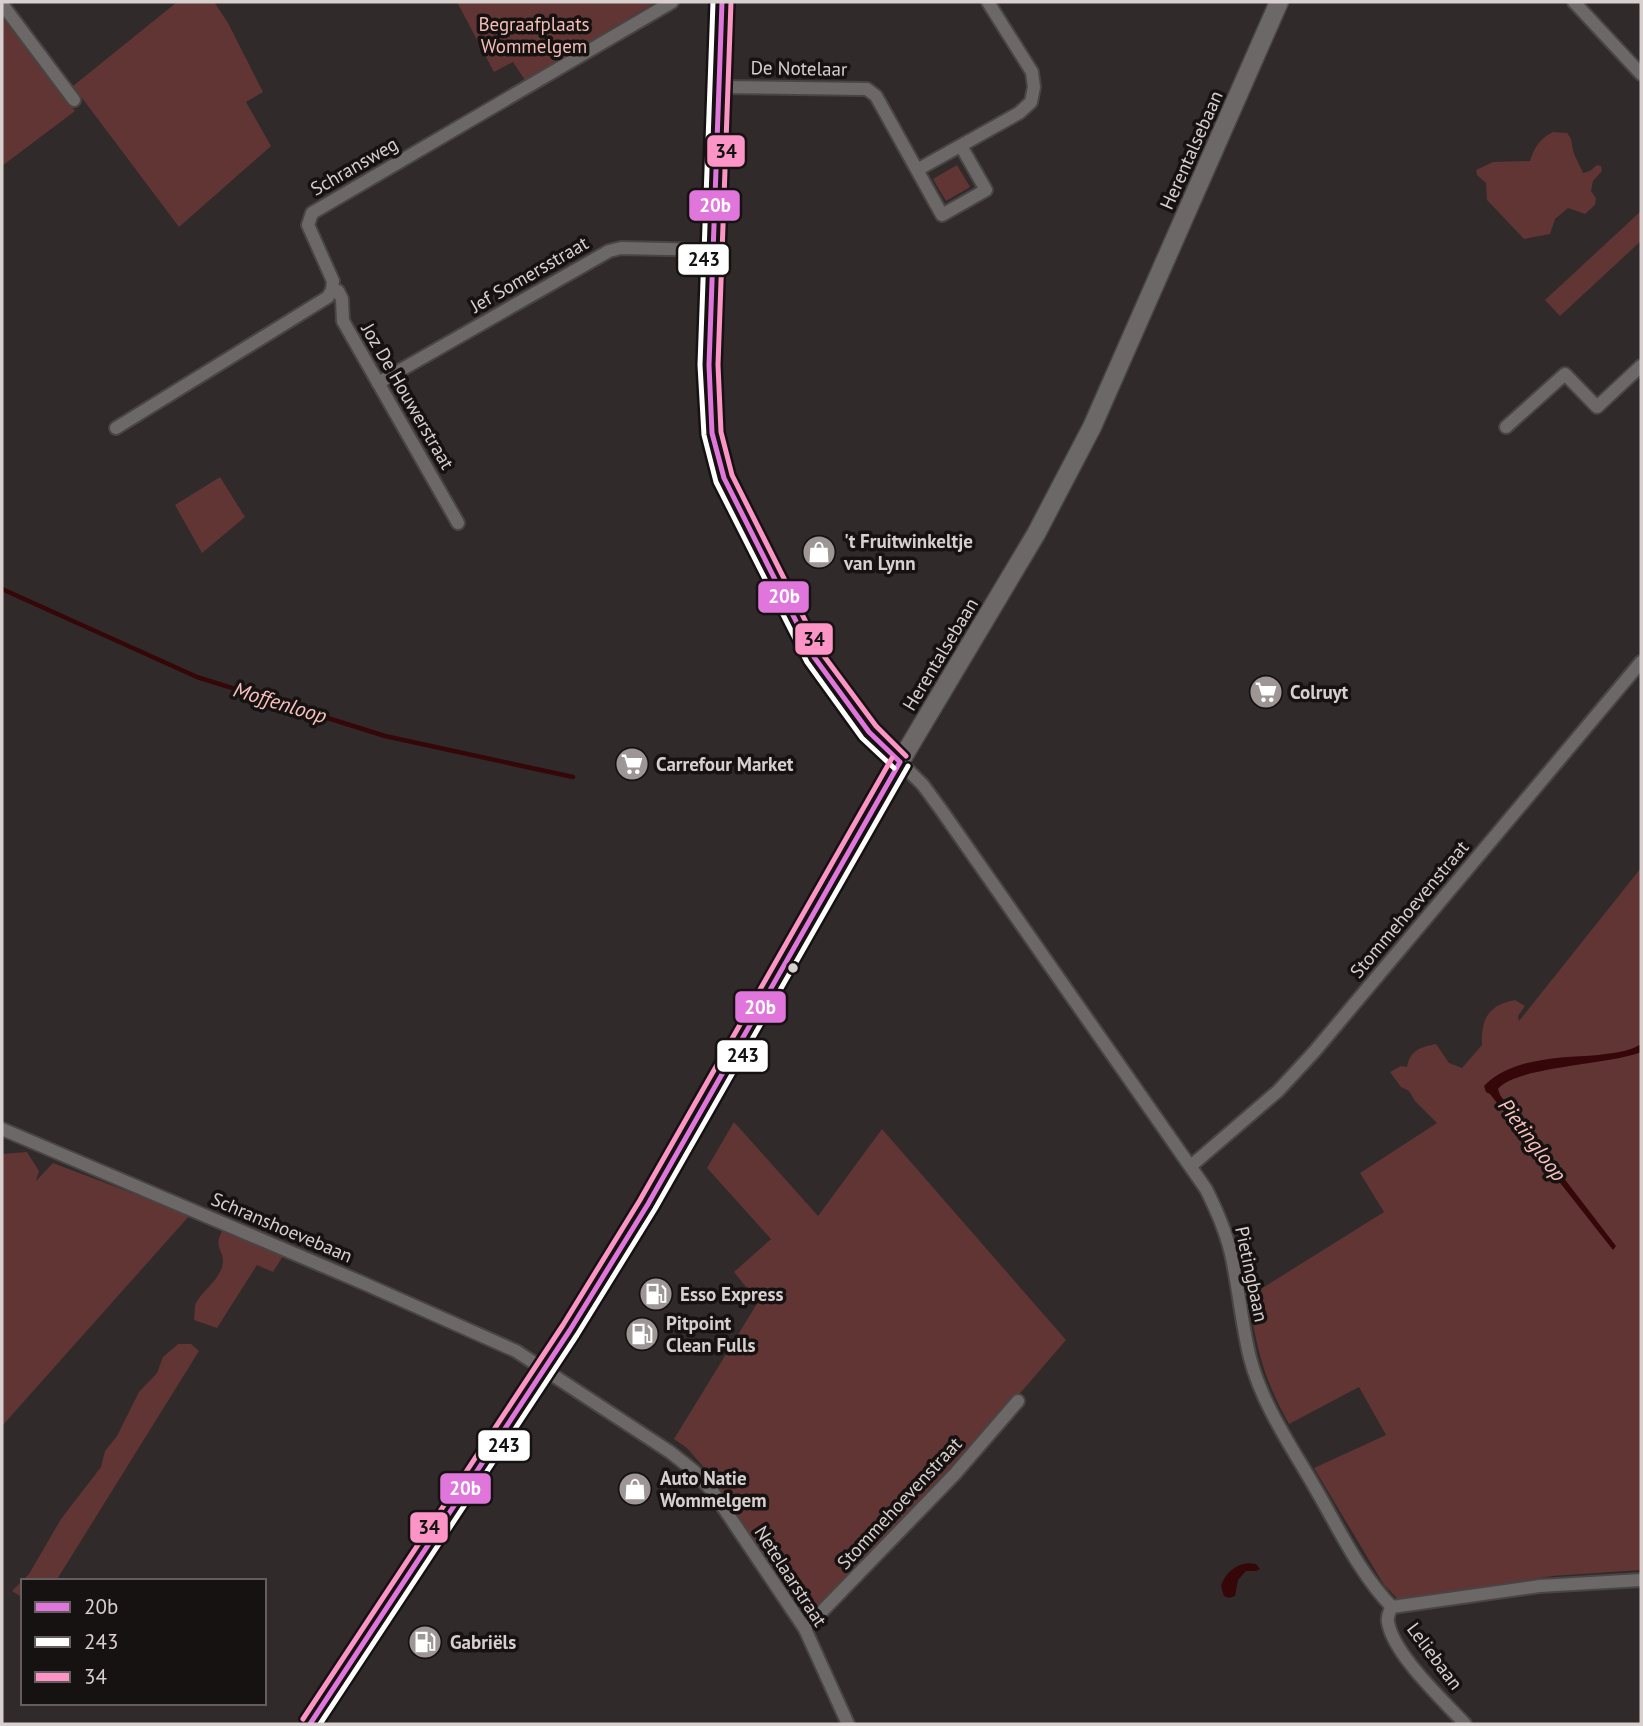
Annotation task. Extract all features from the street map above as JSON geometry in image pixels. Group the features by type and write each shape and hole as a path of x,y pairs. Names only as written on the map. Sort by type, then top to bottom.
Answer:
{"main road":[{"path":"722,2 709,393 712,433 724,478 814,657 867,731 900,762"},
{"name":"Herentalsebaan","path":"310,1724 648,1205 900,762 1067,477 1092,427 1279,2"}],"street":[{"name":"Schransweg","path":"332,290 333,281 308,225 312,213 672,2"},
{"path":"917,170 1019,113 1031,102 1034,87 1032,72 988,2"},
{"path":"1574,2 1641,74"},
{"path":"2,4 74,100"},
{"name":"De Notelaar","path":"719,87 867,89 876,96 942,215 986,190 961,146"},
{"name":"Jef Somersstraat","path":"378,383 609,250 713,250"},
{"name":"Joz De Houwerstraat","path":"332,290 338,291 342,299 343,321 458,523"},
{"path":"116,428 320,302 332,290"},
{"path":"1506,428 1566,374 1597,407 1641,366"},
{"name":"Stommehoevenstraat","path":"1192,1166 1278,1091 1314,1052 1641,662"},
{"name":"Pietingbaan","path":"900,762 943,810 1206,1189 1227,1238 1250,1358 1258,1384 1351,1550 1377,1591 1392,1607"},
{"name":"Schranshoevebaan","path":"2,1129 516,1351 542,1370"},
{"name":"Netelaarstraat","path":"542,1370 670,1451 713,1492 804,1629 848,1724"},
{"name":"Stommehoevenstraat","path":"804,1629 954,1475 1018,1401"},
{"path":"1392,1607 1540,1586 1641,1580"},
{"name":"Leliebaan","path":"1392,1607 1387,1621 1391,1633 1418,1673 1465,1724"}],"green space":[{"path":"177,2 214,2 228,23 263,92 246,102 271,146 179,227 73,86"},
{"name":"Begraafplaats Wommelgem","path":"457,2 656,2 525,80 513,62 494,72"},
{"path":"2,13 75,111 2,166"},
{"path":"1553,132 1569,135 1583,173 1597,165 1601,166 1602,171 1593,181 1591,191 1596,198 1595,205 1585,214 1568,208 1555,219 1550,234 1524,239 1487,200 1486,183 1477,175 1476,170 1493,162 1530,161 1538,144"},
{"path":"957,165 970,187 946,201 933,179"},
{"path":"1641,211 1641,241 1560,316 1545,300"},
{"path":"220,477 245,517 202,553 175,505"},
{"path":"1641,868 1641,1570 1553,1576 1399,1600 1384,1585 1314,1468 1386,1435 1359,1387 1289,1424 1262,1362 1248,1297 1384,1212 1360,1173 1437,1123 1390,1072 1401,1066 1407,1067 1417,1050 1436,1044 1449,1063 1462,1068 1482,1045 1485,1021 1492,1010 1498,1005 1515,1000 1525,1006 1518,1016 1519,1021"},
{"path":"734,1122 818,1216 882,1129 1066,1340 955,1469 813,1614 805,1618 799,1613 706,1470 687,1448 674,1439 758,1302 734,1272 771,1239 707,1168"},
{"path":"27,1152 39,1171 36,1181 53,1163 190,1215 2,1426 2,1154"},
{"path":"223,1230 283,1256 273,1272 257,1265 217,1328 194,1320 196,1303 222,1267 223,1257 218,1242"},
{"path":"178,1344 191,1344 199,1351 57,1579 24,1579 61,1519 101,1467 105,1451 117,1436 139,1392 157,1373 163,1357"},
{"path":"21,1582 21,1597 12,1591"}],"water":[{"name":"Pietingloop","path":"1641,1044 1641,1052 1524,1075 1508,1081 1498,1089 1616,1246 1613,1250 1486,1092 1484,1086 1495,1076 1523,1064 1553,1058 1615,1053"},
{"path":"1248,1563 1256,1564 1260,1569 1246,1571 1238,1580 1235,1596 1224,1596 1221,1586 1225,1577 1235,1568"}],"waterway":[{"name":"Moffenloop","path":"2,589 197,677 385,736 573,777"}],"transit line":[{"name":"243","path":"713,2 700,365 704,435 716,482 807,662 862,738 894,768"},
{"name":"20b","path":"722,2 709,365 712,433 724,478 814,657 869,732 900,762"},
{"name":"34","path":"731,2 718,365 721,432 732,475 821,652 876,726 906,756"},
{"name":"34","path":"303,1719 563,1325 640,1200 892,758"},
{"name":"20b","path":"310,1724 570,1330 648,1204 900,762"},
{"name":"243","path":"320,1724 577,1335 655,1209 908,766"}],"place":[{"name":"'t Fruitwinkeltje van Lynn","path":"819,552"},
{"name":"Colruyt","path":"1266,692"},
{"name":"Carrefour Market","path":"632,764"},
{"name":"Esso Express","path":"656,1294"},
{"name":"Pitpoint Clean Fulls","path":"642,1334"},
{"name":"Auto Natie Wommelgem","path":"635,1489"},
{"name":"Gabriëls","path":"425,1642"}]}
